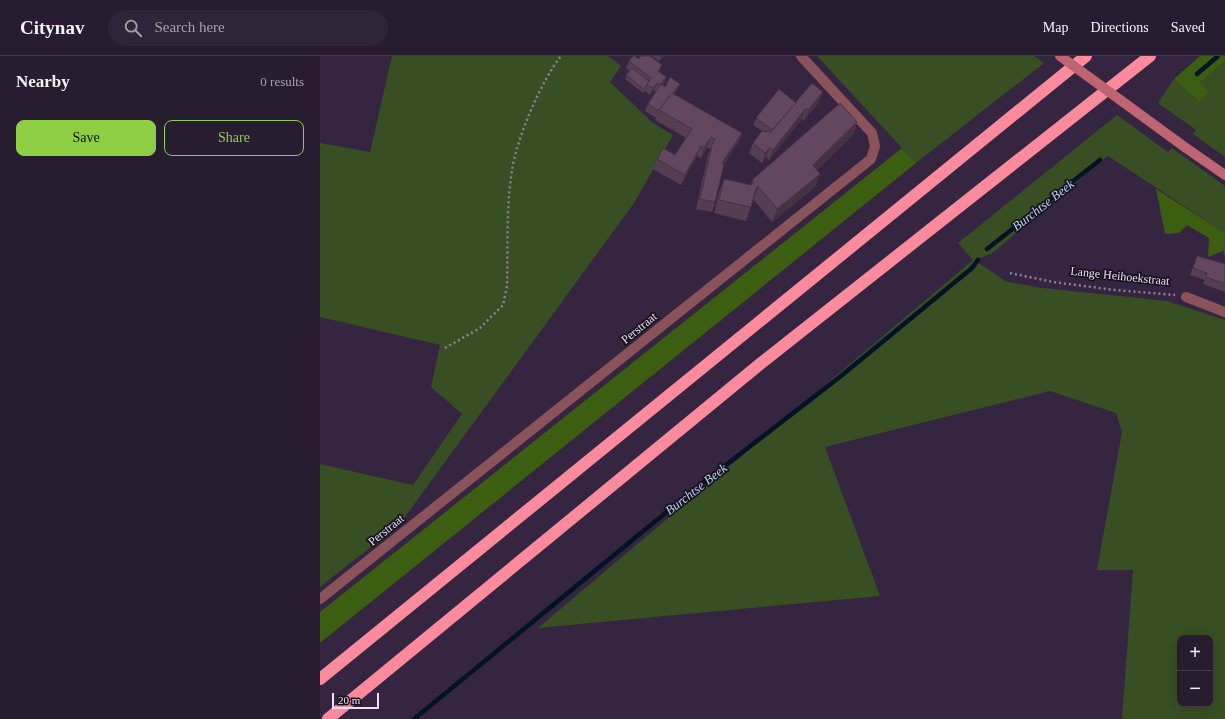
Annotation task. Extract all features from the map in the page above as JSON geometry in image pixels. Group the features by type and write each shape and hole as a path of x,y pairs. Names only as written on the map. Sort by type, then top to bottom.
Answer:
{"highway":[{"path":"320,679 1086,56"},
{"path":"328,719 760,364 1150,56"}],"street":[{"name":"Perstraat","path":"320,599 871,159 875,146 872,133 801,56"},
{"path":"1060,56 1225,175"},
{"path":"1186,297 1225,312"}],"path":[{"path":"445,348 480,328 503,305 507,286 512,170 526,123 550,71 561,56"},
{"name":"Lange Heihoekstraat","path":"1010,273 1053,282 1115,290 1171,294 1186,297"}],"green space":[{"path":"392,56 608,56 621,66 610,82 653,123 673,135 634,203 399,525 320,587 320,464 413,485 462,414 431,387 440,345 320,317 320,143 370,152"},
{"path":"817,56 1034,56 1044,63 916,163"},
{"path":"1200,56 1225,56 1225,61 1200,82 1208,92 1199,102 1174,79"},
{"path":"1225,61 1225,157 1193,134 1196,130 1158,103 1174,79 1199,102 1200,82"},
{"path":"1117,115 1168,152 1172,148 1225,186 1225,233 1108,156 991,254 974,260 1007,282 1043,288 1167,301 1225,320 1225,719 1122,719 1133,570 1097,570 1122,432 1116,413 1050,391 825,447 880,596 538,628 973,260 958,243"},
{"path":"902,148 916,163 320,643 320,612"},
{"path":"1156,189 1225,233 1225,250 1208,257 1209,238 1187,225 1179,233 1165,234"}],"building":[{"path":"633,56 638,59 641,56 650,56 662,65 658,71 666,77 660,85 657,83 653,88 647,84 651,78 629,61"},
{"path":"632,68 649,81 644,89 626,75"},
{"path":"670,77 680,84 659,111 648,104 661,84 665,87"},
{"path":"812,83 823,92 808,110 806,108 773,150 770,147 765,153 753,143 762,131 771,132"},
{"path":"779,89 796,103 772,130 756,118"},
{"path":"672,93 742,133 722,163 724,164 715,202 700,199 712,145 715,139 711,137 704,148 701,146 685,175 657,159 663,148 675,155 692,129 659,110"},
{"path":"840,103 857,122 813,165 820,174 777,209 758,186 756,188 751,207 719,200 724,179 751,185 754,182 752,180"},
{"path":"1197,256 1225,264 1225,284 1206,277 1207,273 1193,268"}],"waterway":[{"name":"Burchtse Beek","path":"1197,74 1218,56"},
{"name":"Burchtse Beek","path":"987,249 1100,160"},
{"name":"Burchtse Beek","path":"414,719 691,492 841,376 972,268 978,260"}]}
